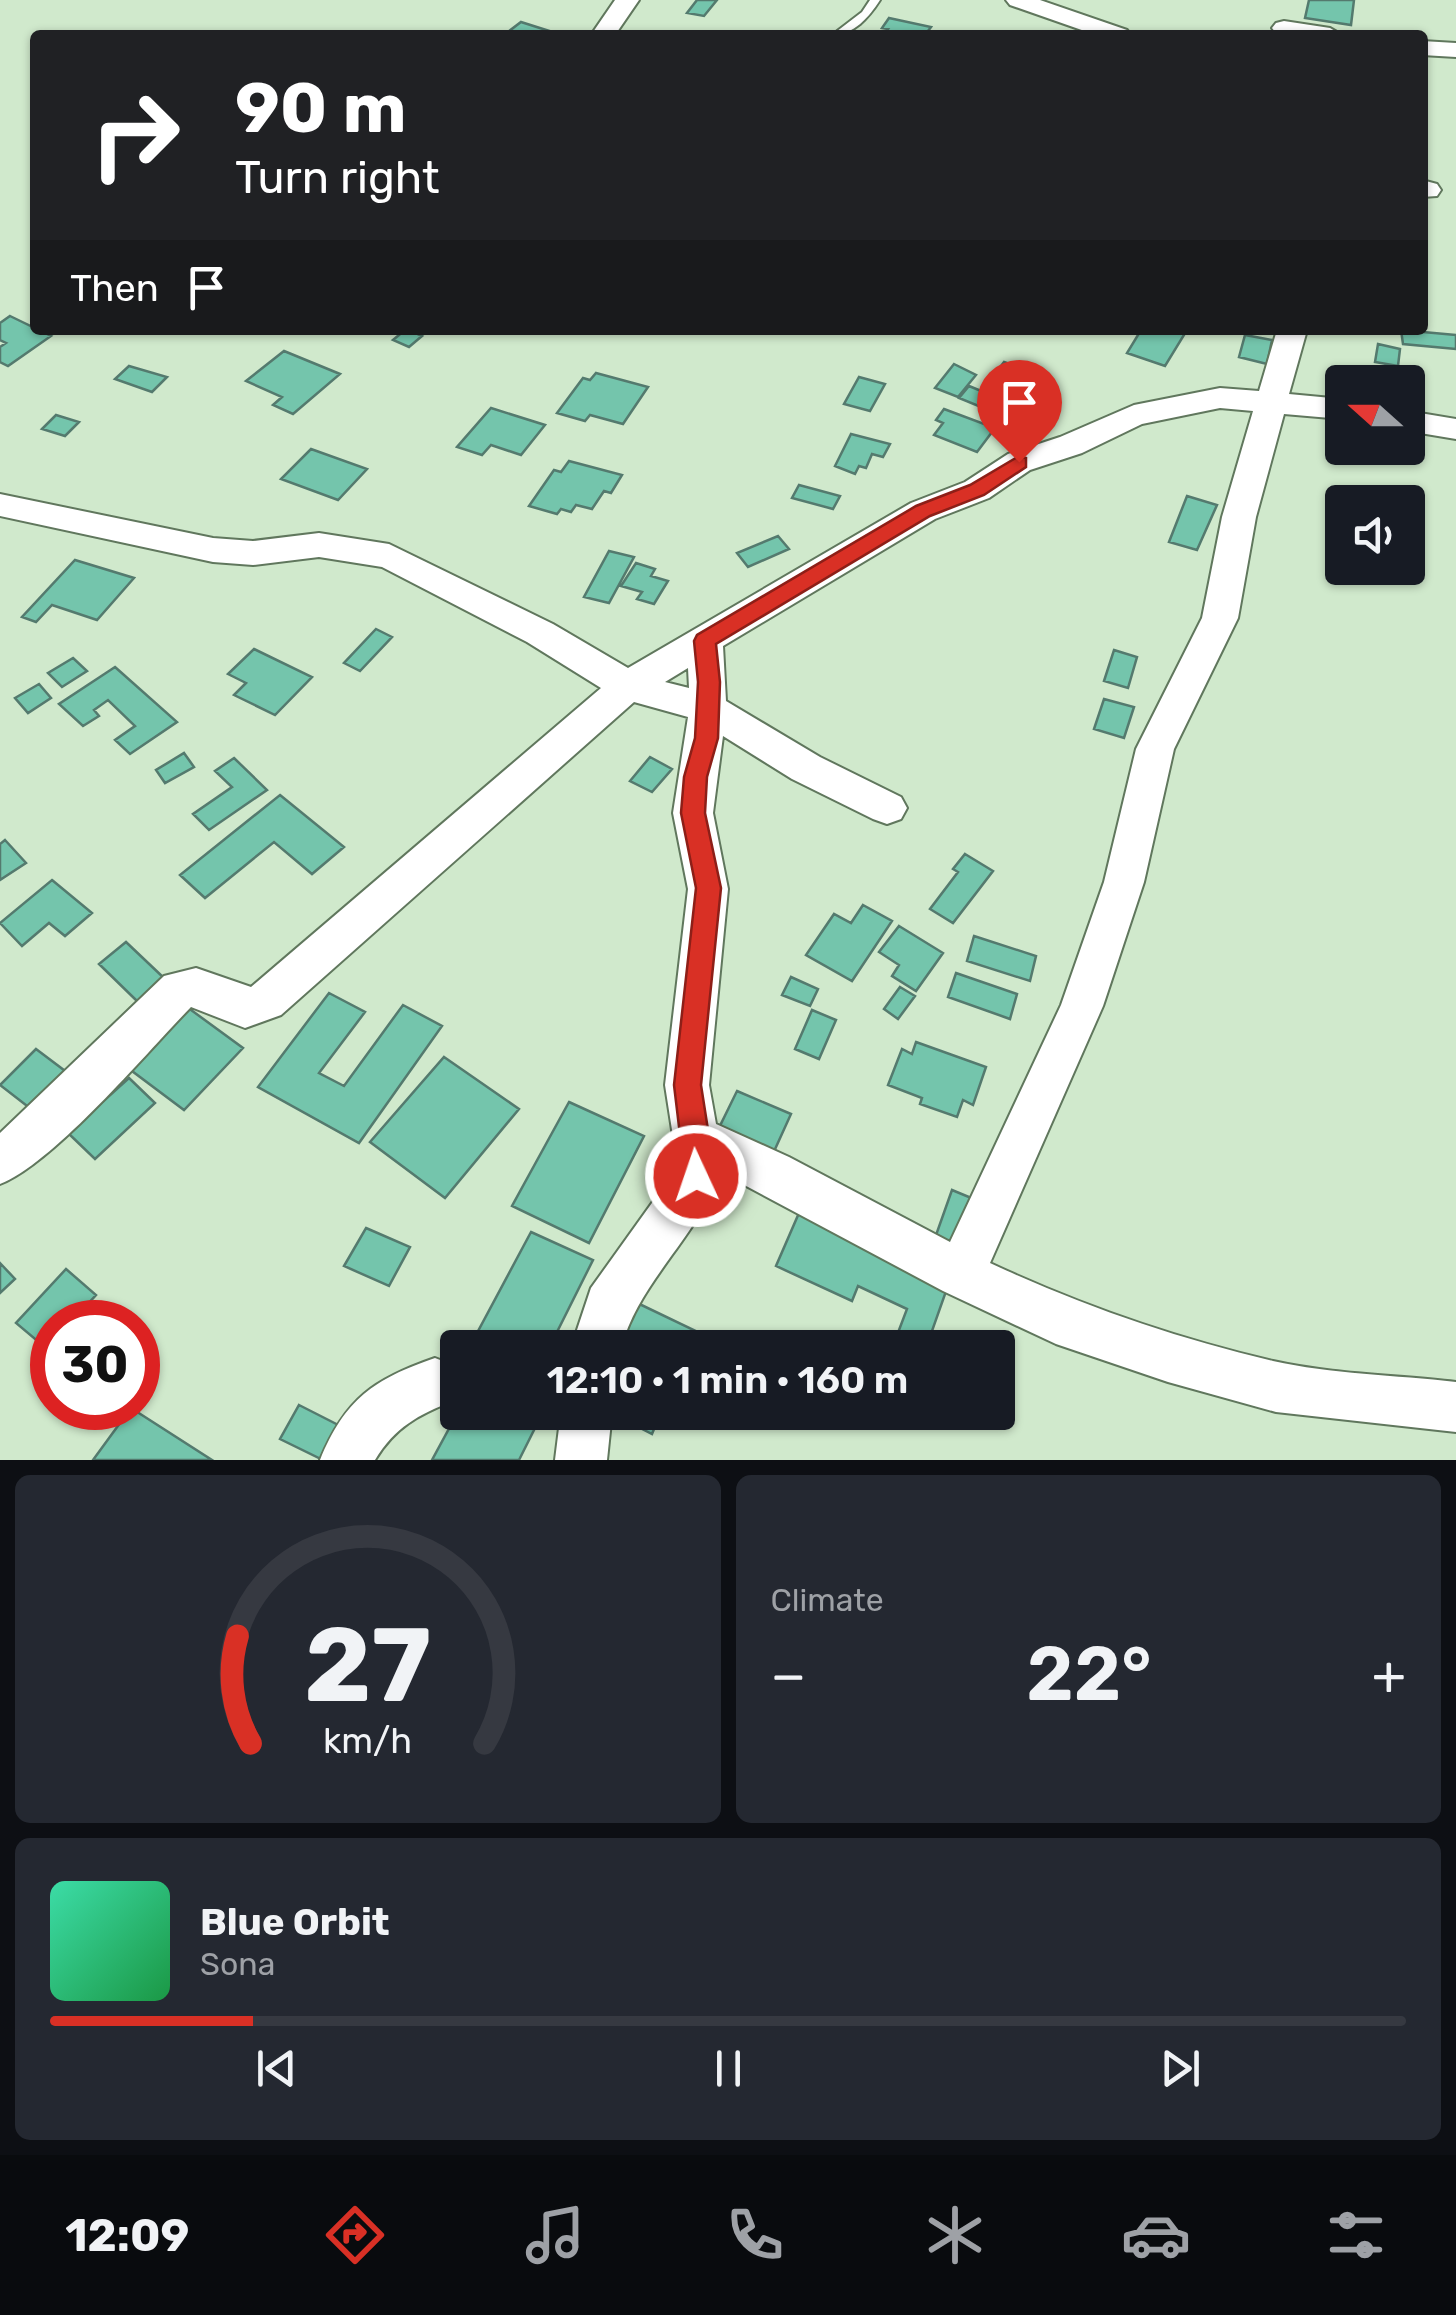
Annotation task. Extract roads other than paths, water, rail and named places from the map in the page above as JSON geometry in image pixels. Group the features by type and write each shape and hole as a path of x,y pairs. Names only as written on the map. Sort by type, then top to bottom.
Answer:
{"street":[{"path":"606,30 626,0"},
{"path":"1018,0 1105,30"},
{"path":"1284,0 1284,30"},
{"path":"1428,48 1456,50"},
{"path":"960,1274 1082,1006 1124,882 1155,748 1220,618 1239,516 1290,335"},
{"path":"0,1162 45,1124 179,990 191,985 203,988 245,1009 266,1001 628,686 923,511 977,490 1035,456 1071,445 1134,415 1220,398 1325,407"},
{"path":"1425,423 1456,429"},
{"path":"0,505 213,550 253,553 319,545 388,556 540,634 628,686 708,708 806,768 888,808"},
{"path":"601,1330 608,1305 691,1188 700,1162 688,1085 708,888 693,813 708,708 704,641"},
{"path":"696,1138 773,1173 960,1274 1056,1319 1258,1382 1456,1407"},
{"path":"346,1460 368,1425 398,1395 435,1383"},
{"path":"581,1460 585,1430"}],"lane":[{"path":"845,30 866,14 875,0"}]}
